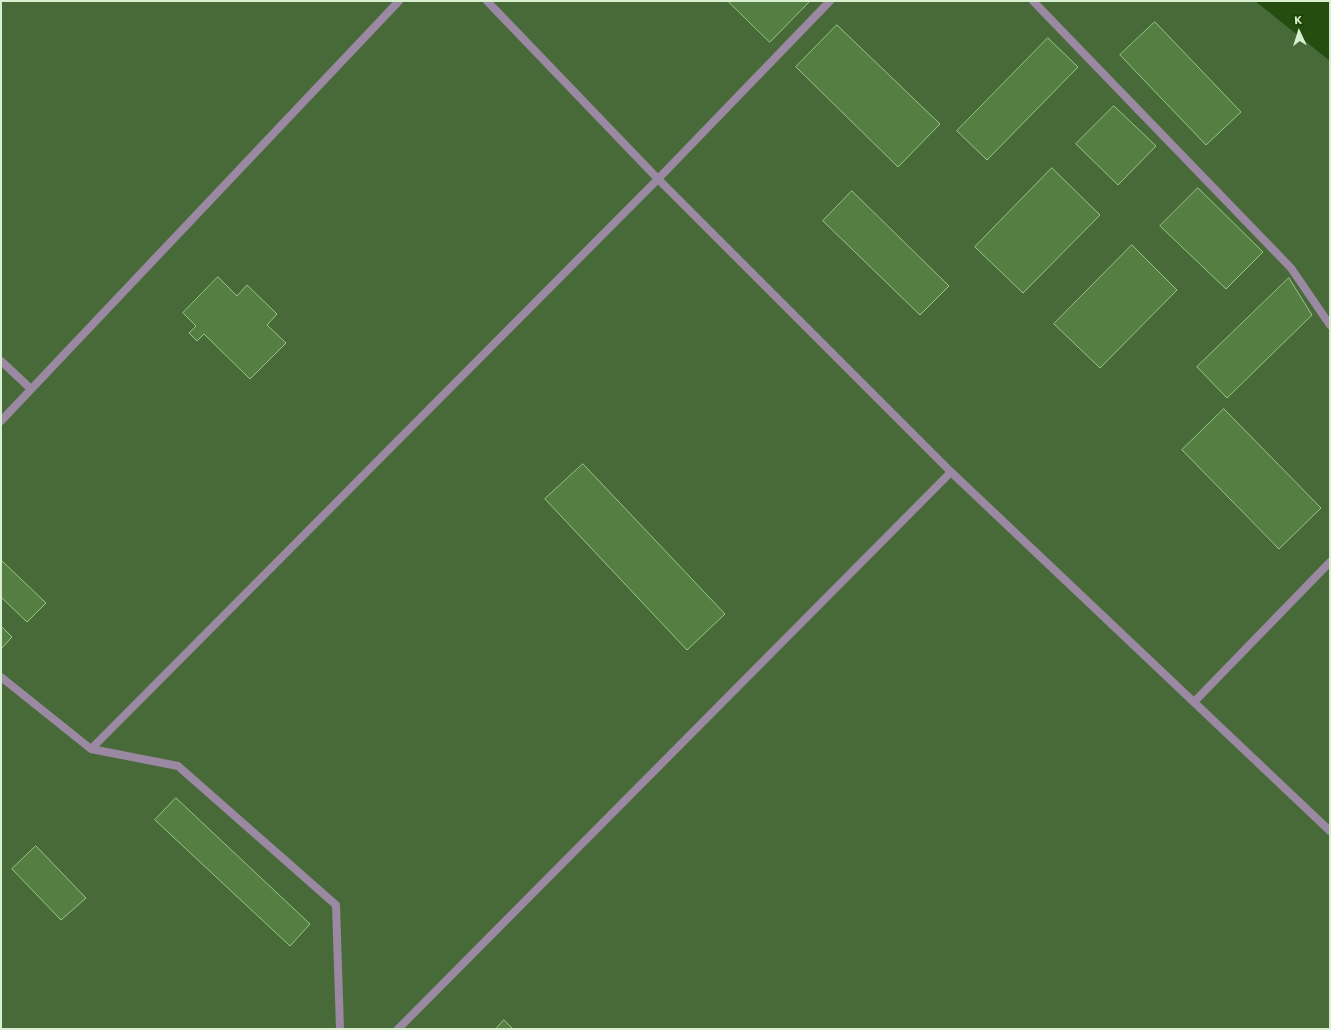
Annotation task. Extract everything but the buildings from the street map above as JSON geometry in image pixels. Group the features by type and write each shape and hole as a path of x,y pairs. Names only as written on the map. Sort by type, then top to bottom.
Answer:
{"street":[{"path":"1,421 400,1"},
{"path":"487,1 658,179 951,472 1330,831"},
{"path":"91,749 658,179 830,1"},
{"path":"1033,1 1292,268 1330,325"},
{"path":"1,361 31,388"},
{"path":"398,1029 951,472"},
{"path":"1194,702 1330,562"},
{"path":"1,677 91,749 178,766 336,905 340,1029"}],"green space":[{"path":"1,1 1255,1 1330,61 1330,1029 1,1029"}]}
